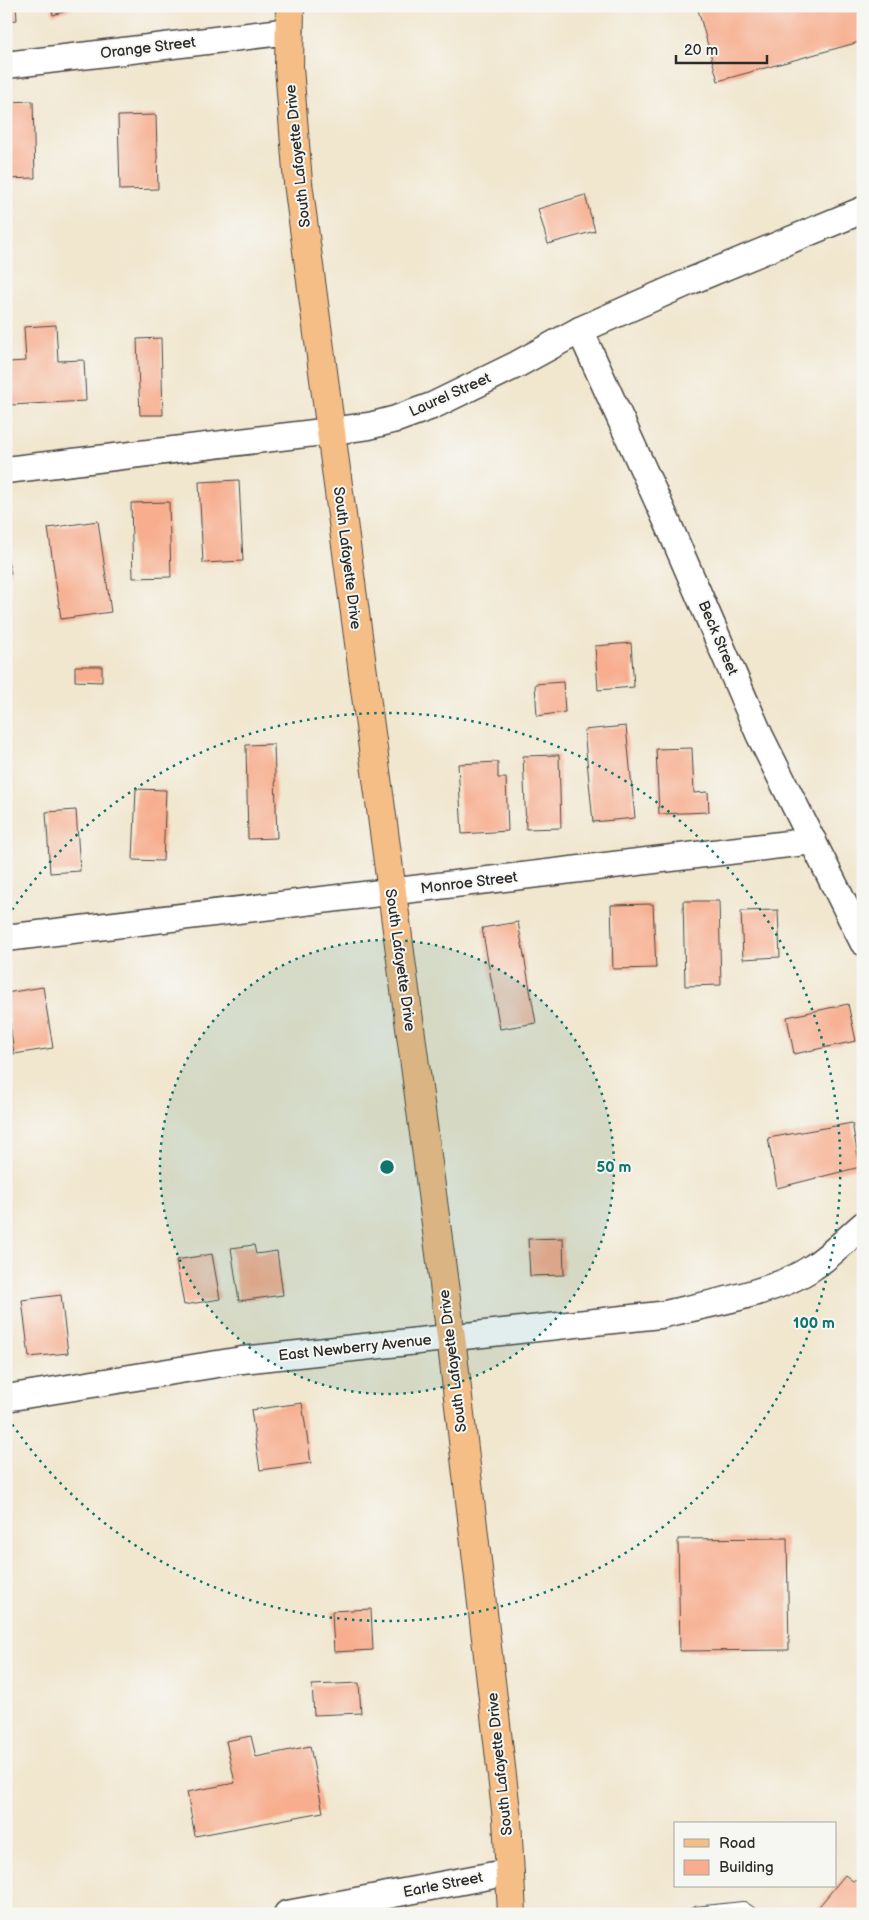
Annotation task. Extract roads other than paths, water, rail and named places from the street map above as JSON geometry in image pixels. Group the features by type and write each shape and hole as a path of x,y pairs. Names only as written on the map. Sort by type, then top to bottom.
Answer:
{"main road":[{"name":"South Lafayette Drive","path":"290,19 289,67 298,183 450,1337 507,1819 512,1914"}],"street":[{"name":"Orange Street","path":"6,65 290,19"},
{"name":"Laurel Street","path":"6,470 331,431 368,426 396,419 432,406 516,365 580,330 691,281 863,210"},
{"name":"Beck Street","path":"580,330 670,526 760,736 863,942"},
{"name":"Monroe Street","path":"6,938 813,842"},
{"name":"East Newberry Avenue","path":"6,1398 242,1360 660,1315 763,1290 813,1268 863,1225"},
{"name":"Earle Street","path":"287,1914 510,1872"}],"lane":[{"path":"696,1914 742,1909 750,1914"}]}
